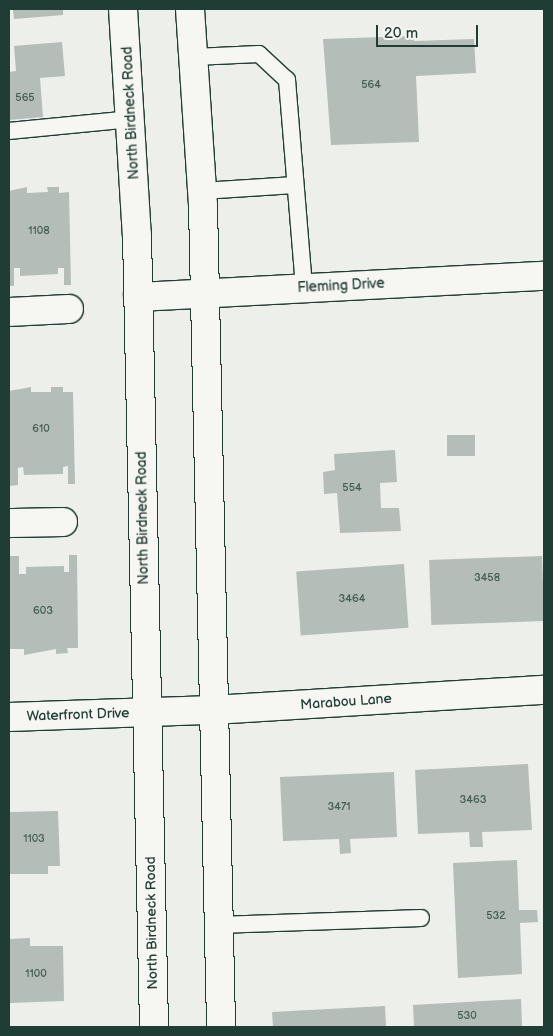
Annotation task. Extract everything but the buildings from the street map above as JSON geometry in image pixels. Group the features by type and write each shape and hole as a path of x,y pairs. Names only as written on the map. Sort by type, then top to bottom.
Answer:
{"main road":[{"name":"North Birdneck Road","path":"123,9 131,119 138,297 154,1027"},
{"path":"190,9 202,191 221,1027"},
{"name":"Fleming Drive","path":"138,297 544,276"},
{"path":"9,312 69,309"},
{"path":"9,523 63,522"},
{"name":"Marabou Lane","path":"147,713 544,690"},
{"name":"Waterfront Drive","path":"9,718 147,713"}],"lane":[{"path":"194,57 259,54 287,80 304,288"},
{"path":"9,131 131,119"},
{"path":"202,191 295,186"},
{"path":"218,925 421,918"}]}
